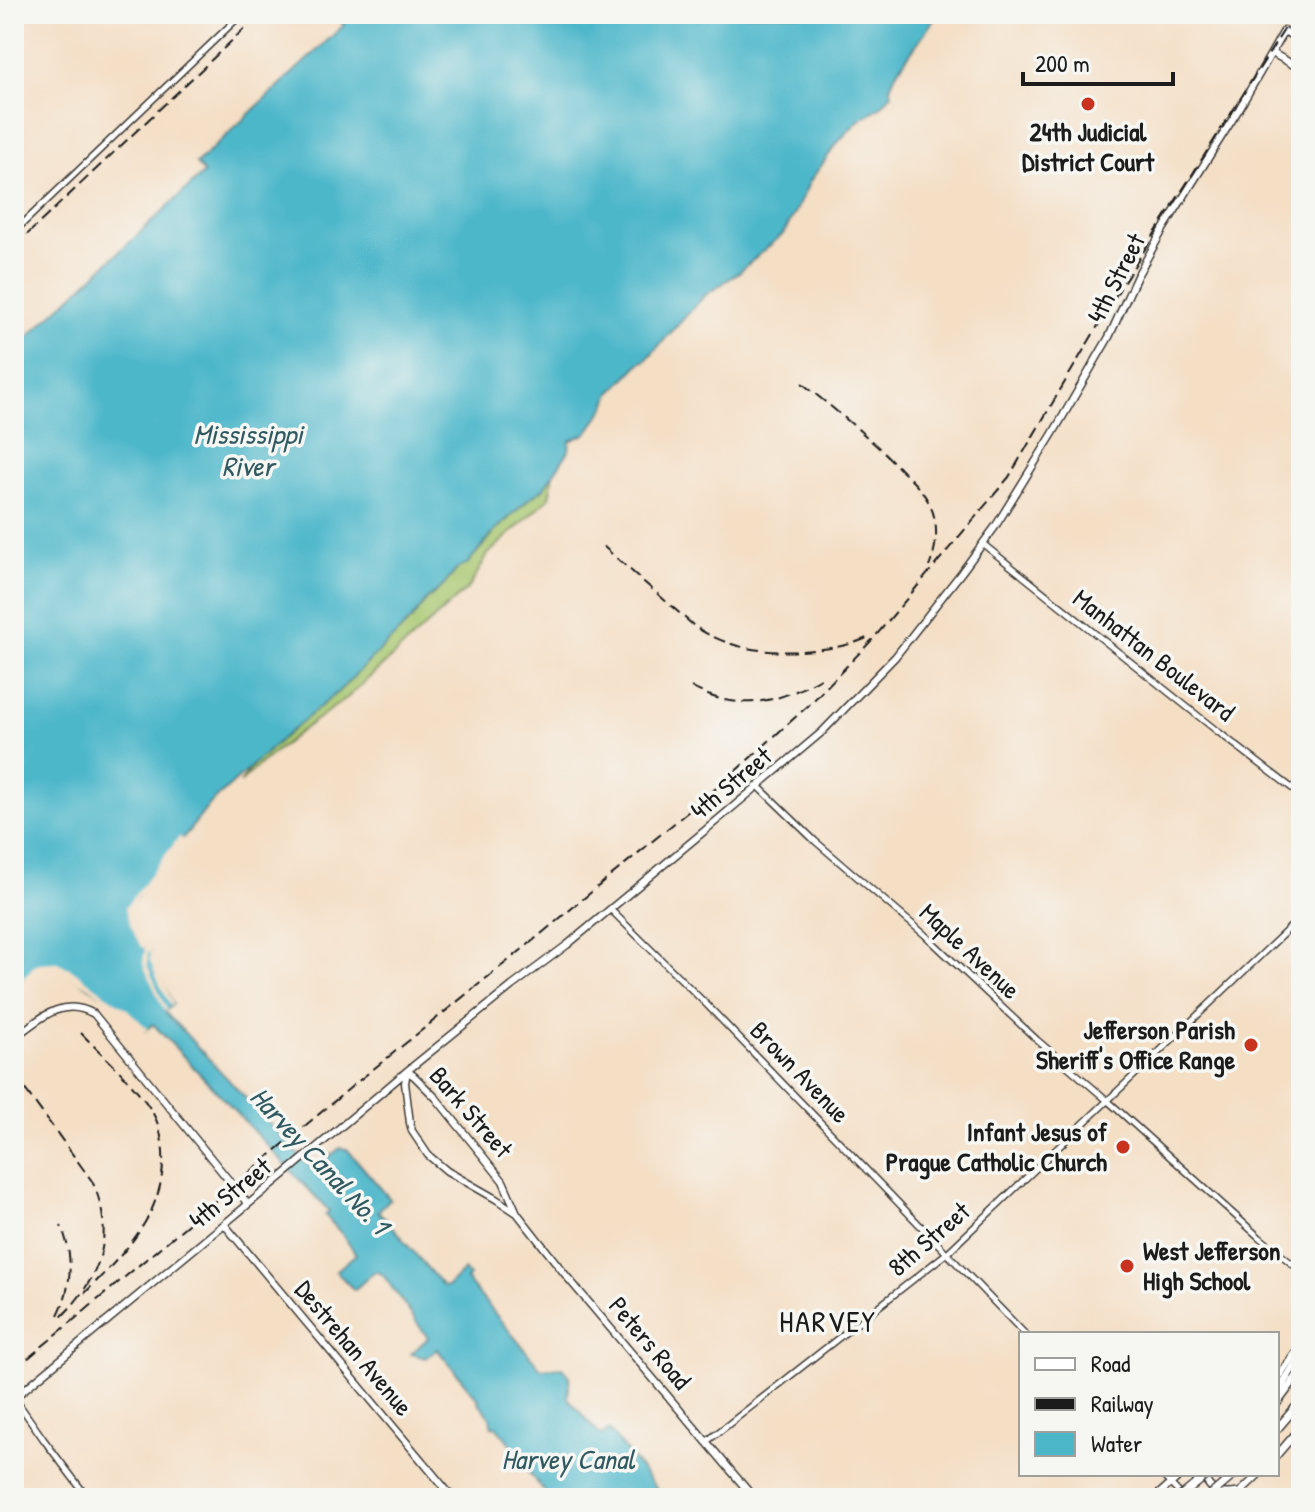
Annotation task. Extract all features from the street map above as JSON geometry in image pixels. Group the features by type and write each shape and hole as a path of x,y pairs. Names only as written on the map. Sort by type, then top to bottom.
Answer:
{"highway":[{"path":"1279,1390 1301,1355"},
{"path":"1279,1400 1301,1371"},
{"path":"1279,1427 1301,1401"},
{"path":"1182,1498 1203,1476"},
{"path":"1207,1498 1233,1476"}],"main road":[{"name":"4th Street","path":"14,1398 407,1071 758,786 822,732 895,657 995,527 1103,346 1164,228 1284,31 1301,41"},
{"path":"1272,53 1301,69"},
{"path":"14,1038 61,1007 85,1008 94,1014 248,1204"},
{"name":"Bark Street","path":"407,1071 436,1098 503,1181"},
{"name":"Peters Road","path":"407,1071 405,1083 410,1123 428,1155 447,1171 517,1213"},
{"name":"Peters Road","path":"503,1181 517,1213 568,1278 754,1498"},
{"name":"Destrehan Avenue","path":"224,1224 453,1498"},
{"path":"1279,1376 1301,1345"},
{"path":"1279,1453 1301,1427"},
{"path":"1154,1498 1180,1476"},
{"path":"1206,1476 1208,1486 1215,1491 1226,1495 1241,1492"},
{"path":"1234,1498 1257,1476"}],"street":[{"path":"14,232 242,14"},
{"name":"Manhattan Boulevard","path":"983,544 1301,795"},
{"name":"Maple Avenue","path":"758,786 1037,1040 1301,1271"},
{"name":"Brown Avenue","path":"610,909 1023,1332"},
{"name":"8th Street","path":"706,1442 947,1253 1301,917"},
{"path":"14,1398 88,1498"},
{"path":"1163,1476 1182,1498"}],"green space":[{"path":"553,474 549,498 488,554 470,586 348,697 302,730 240,783 254,763 411,620 428,598 458,568 467,564 496,530 543,489"}],"water":[{"name":"Mississippi River","path":"334,14 938,14 896,73 890,87 892,94 839,141 810,181 783,234 738,273 704,296 611,393 606,406 587,433 570,441 569,451 543,489 496,530 467,564 458,568 339,691 210,804 127,910 145,948 151,951 173,1004 165,1012 313,1170 340,1148 347,1149 390,1199 378,1211 443,1286 448,1286 464,1270 469,1276 466,1279 541,1369 562,1367 570,1377 568,1398 600,1435 609,1430 664,1498 550,1498 526,1469 529,1466 496,1426 492,1427 490,1417 479,1400 437,1349 426,1358 411,1354 428,1338 383,1275 374,1272 354,1290 336,1271 356,1254 325,1215 329,1211 153,1024 145,1031 124,1010 56,966 33,972 14,992 14,350 204,173 196,164 344,25"}],"pier":[{"path":"179,837 185,840 161,873 136,899 132,910 173,1004 171,1006 159,983 148,951 147,965 167,1010 165,1012 143,963 145,948 141,947 130,925 125,908"},
{"path":"57,962 126,1008 148,1029 143,1033 89,987 55,970 35,976 14,996 14,988 33,967 40,963"}],"railway":[{"path":"14,247 260,14"},
{"path":"14,1370 356,1083 720,785 809,705 873,639 1009,477 1119,290 1294,14"},
{"path":"802,383 877,446 925,496 934,514 936,530 929,567"},
{"path":"603,546 694,626 724,641 756,650 788,652 841,646 871,636"},
{"path":"691,687 725,700 758,702 789,694 821,678"},
{"path":"81,1033 144,1099 158,1125 163,1152 158,1194 150,1213 128,1246 85,1293"},
{"path":"14,1074 92,1181 103,1220 103,1239 94,1273 73,1305 58,1320"},
{"path":"58,1315 70,1271 68,1248 61,1226"}],"place":[{"name":"24th Judicial District Court","path":"1088,104"},
{"name":"Jefferson Parish Sheriff's Office Range","path":"1251,1045"},
{"name":"Infant Jesus of Prague Catholic Church","path":"1123,1147"},
{"name":"West Jefferson High School","path":"1127,1266"}],"district":[{"name":"HARVEY","path":"828,1322"}],"water label":[{"name":"Harvey Canal No. 1","path":"320,1160"},
{"name":"Harvey Canal","path":"568,1459"}]}
